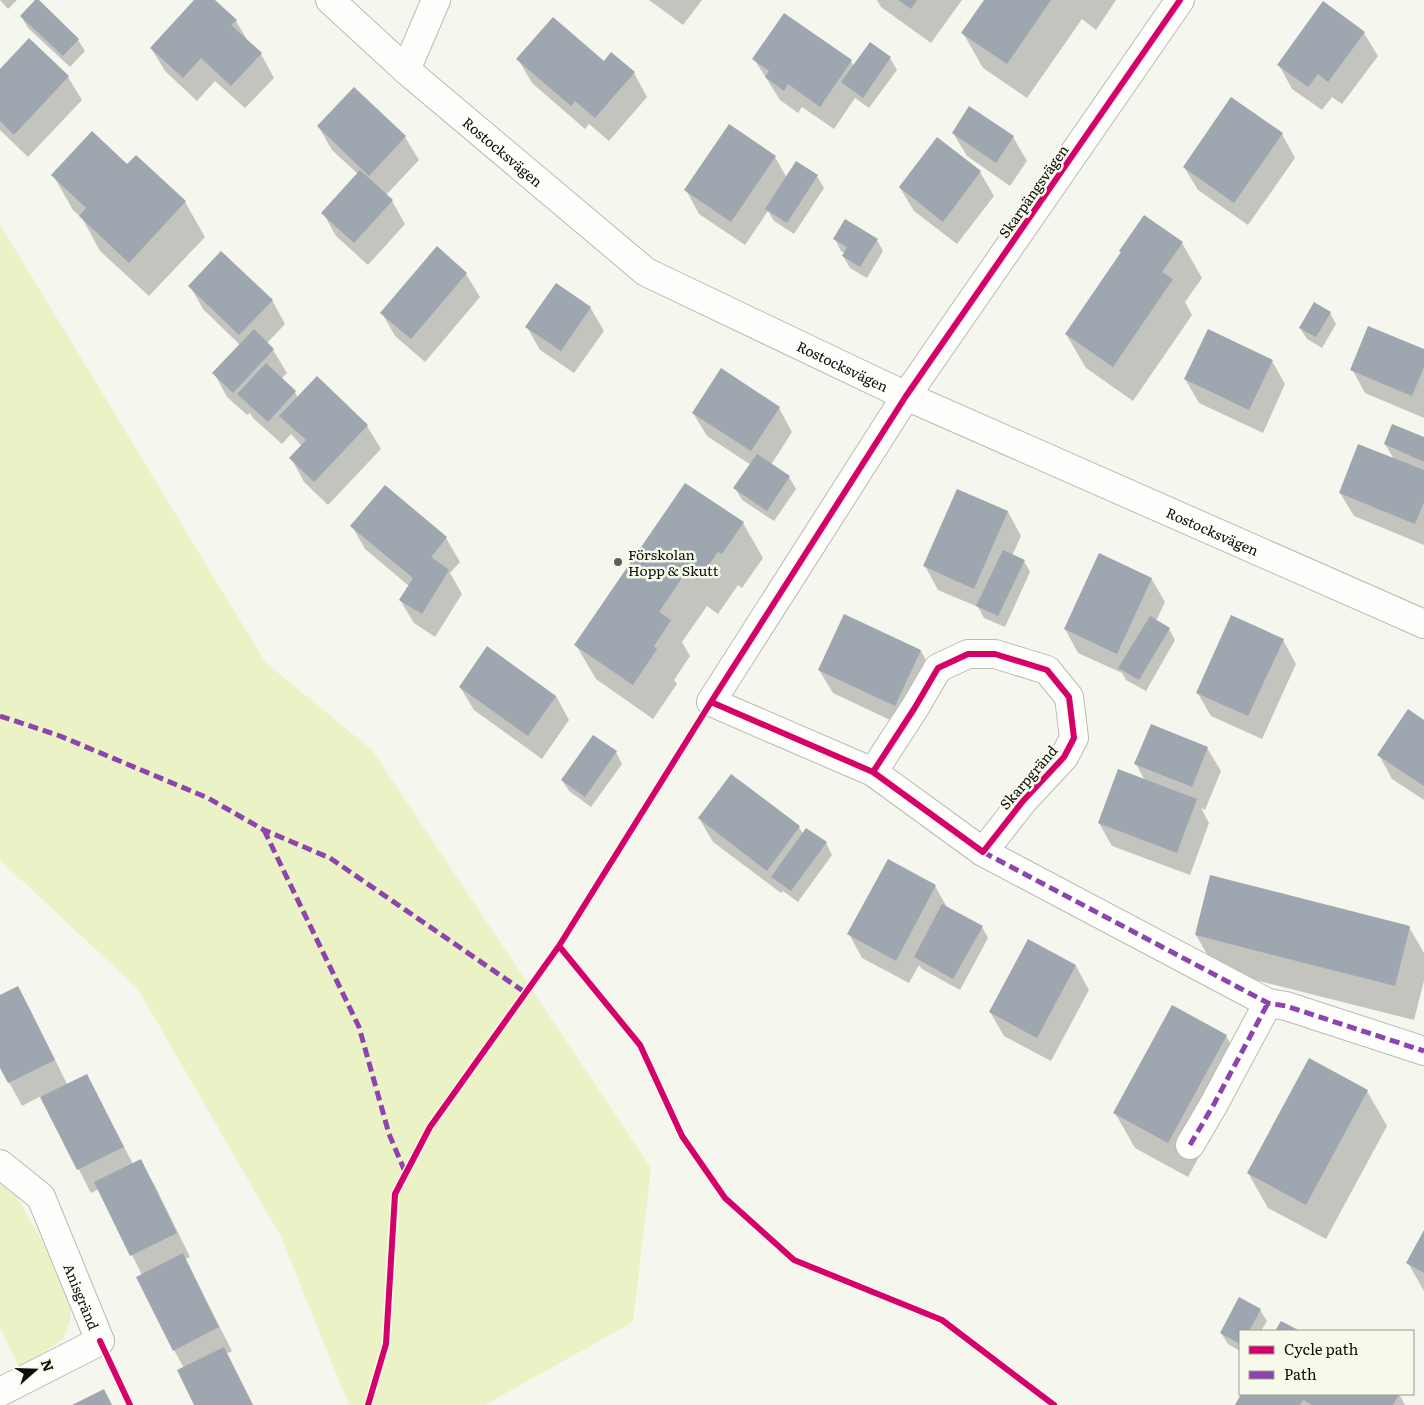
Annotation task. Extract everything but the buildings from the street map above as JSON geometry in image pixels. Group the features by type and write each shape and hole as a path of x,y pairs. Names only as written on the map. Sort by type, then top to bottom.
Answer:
{"street":[{"name":"Rostocksvägen","path":"330,0 406,70 646,272 906,396 1424,624"},
{"path":"406,70 436,0"},
{"name":"Skarpängsvägen","path":"906,396 1180,0"},
{"path":"906,396 711,702 872,772 983,852 1268,1003 1286,1006 1424,1050"},
{"name":"Skarpgränd","path":"872,772 914,709 938,668 968,654 995,654 1047,670 1069,697 1074,738 1064,757 1023,801 983,852"},
{"path":"1190,1145 1268,1003"},
{"name":"Anisgränd","path":"0,1164 41,1197 100,1341 0,1392"}],"green space":[{"path":"0,224 265,662 372,750 651,1168 633,1322 485,1405 349,1405 280,1235 138,989 0,860"},
{"path":"0,1174 15,1193 44,1245 65,1289 71,1311 70,1322 63,1339 19,1367 0,1328"}],"marked path":[{"path":"0,716 60,736 208,798 264,830 330,858 526,993"},
{"path":"264,830 359,1027 389,1134 406,1174"},
{"path":"983,852 1268,1003 1286,1006 1424,1051"},
{"path":"1190,1145 1268,1003"}],"cycle path":[{"path":"873,772 938,668 968,654 995,654 1047,670 1069,697 1074,738 1064,757 1023,801 983,852 873,772 711,702 906,396 1180,0"},
{"path":"559,946 711,702"},
{"path":"368,1405 386,1344 395,1194 430,1127 559,946 640,1045 682,1136 725,1198 794,1260 942,1320 1054,1405"},
{"path":"100,1341 130,1405"}],"place":[{"name":"Förskolan Hopp & Skutt","path":"618,562"}]}
